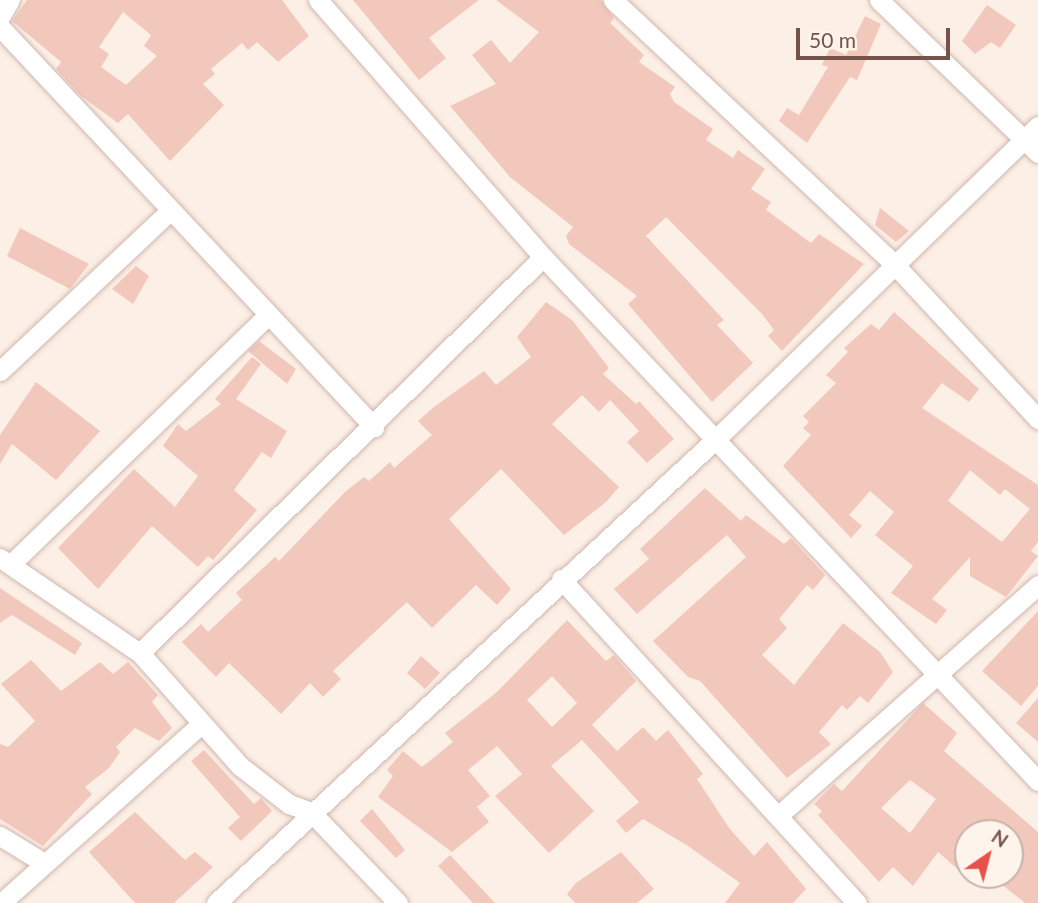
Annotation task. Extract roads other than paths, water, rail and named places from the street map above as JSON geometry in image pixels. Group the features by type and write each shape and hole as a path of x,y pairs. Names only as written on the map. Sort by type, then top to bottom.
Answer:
{"street":[{"path":"0,17 10,0"},
{"path":"318,0 543,257 718,438 1038,781"},
{"path":"613,0 894,264 1038,419"},
{"path":"216,903 561,579 718,438 894,264 1034,140 879,0"},
{"path":"0,27 374,428"},
{"path":"0,371 170,211"},
{"path":"140,653 374,428 543,257"},
{"path":"268,315 5,561 140,653 200,725 267,790 311,812 398,903"},
{"path":"561,579 857,903"},
{"path":"779,815 1038,585"},
{"path":"1,903 200,725"},
{"path":"0,836 44,863"}]}
